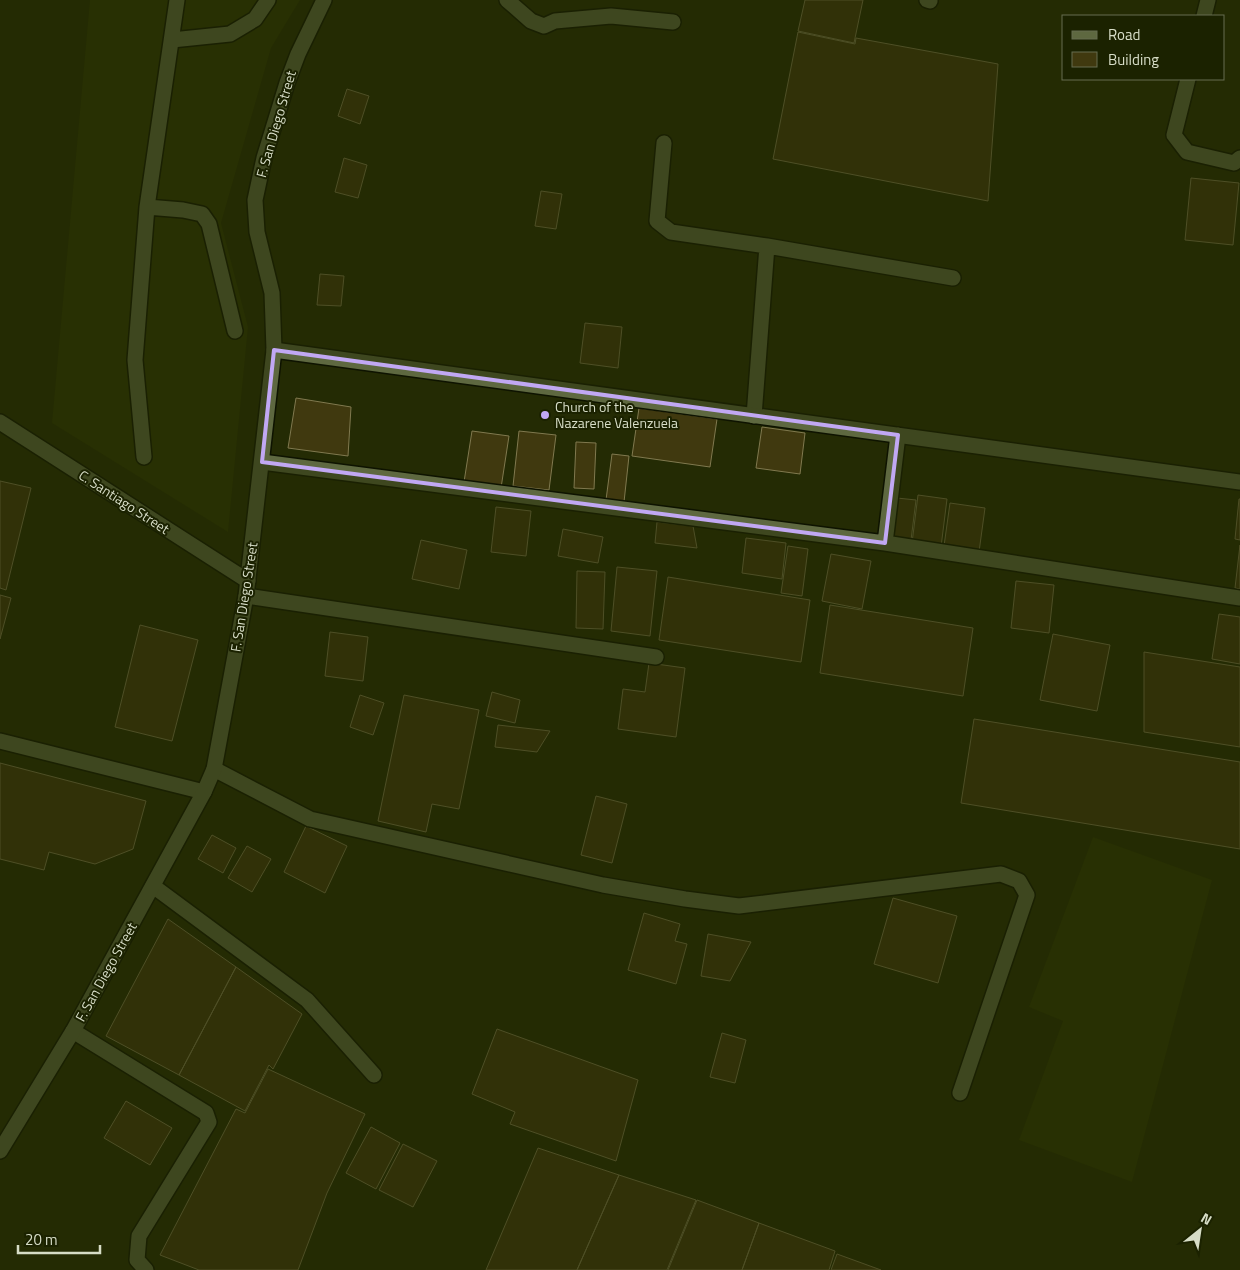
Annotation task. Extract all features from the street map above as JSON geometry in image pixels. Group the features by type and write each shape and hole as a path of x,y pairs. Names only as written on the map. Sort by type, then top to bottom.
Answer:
{"street":[{"path":"144,456 135,360 147,207 177,0"},
{"path":"172,40 230,34 255,19 268,0"},
{"name":"F. San Diego Street","path":"0,1151 73,1031 204,792 214,770 247,589 274,350 272,293 257,232 255,200 264,158 287,83 298,54 324,0"},
{"path":"507,0 531,21 544,26 555,22 610,16 673,22"},
{"path":"1204,15 1208,0"},
{"path":"1188,80 1174,135 1187,152 1234,163 1240,158"},
{"path":"664,143 657,221 671,232 767,246 953,278"},
{"path":"147,207 183,210 202,214 209,224 235,331"},
{"path":"754,416 767,246"},
{"path":"274,350 1240,482"},
{"name":"C. Santiago Street","path":"0,422 247,589"},
{"path":"885,543 898,435"},
{"path":"262,462 885,543 1240,598"},
{"path":"247,589 656,657"},
{"path":"0,741 204,792"},
{"path":"214,770 310,819 603,884 685,900 739,906 1002,874 1019,881 1027,895 960,1093"},
{"path":"153,886 307,1000 374,1074"},
{"path":"73,1031 206,1113 209,1122 139,1236 137,1260 146,1270"}],"highlighted area":[{"path":"274,350 898,435 885,543 262,462"}],"shaded area":[{"path":"90,0 300,0 271,48 221,223 248,327 228,532 52,423"},
{"path":"1093,837 1212,880 1132,1182 1019,1140 1063,1021 1029,1007"}],"building":[{"path":"805,0 863,0 854,43 798,31"},
{"path":"798,32 855,44 856,38 998,64 988,201 773,159"},
{"path":"347,89 369,96 360,124 338,116"},
{"path":"344,158 367,165 358,198 335,192"},
{"path":"1191,178 1239,183 1233,245 1185,240"},
{"path":"541,191 562,194 556,229 535,226"},
{"path":"320,274 344,276 341,306 317,305"},
{"path":"585,323 622,327 618,368 580,363"},
{"path":"296,398 351,407 348,456 288,448"},
{"path":"639,408 717,419 710,467 632,456"},
{"path":"762,427 805,433 800,474 756,468"},
{"path":"472,431 509,436 501,488 464,482"},
{"path":"519,431 556,435 549,490 513,486"},
{"path":"576,442 596,443 594,489 574,488"},
{"path":"612,454 629,456 624,502 606,500"},
{"path":"0,481 31,488 6,590 0,588"},
{"path":"918,495 947,499 941,547 912,543"},
{"path":"897,498 916,500 911,540 892,537"},
{"path":"1240,499 1240,540 1235,539"},
{"path":"950,503 985,508 979,552 944,546"},
{"path":"496,507 531,511 526,556 491,552"},
{"path":"657,522 693,526 697,548 655,543"},
{"path":"563,529 603,537 598,563 558,556"},
{"path":"746,538 786,543 782,579 742,573"},
{"path":"421,540 467,550 459,589 412,579"},
{"path":"1240,545 1240,589 1235,588"},
{"path":"788,546 808,549 802,596 781,593"},
{"path":"831,554 871,561 862,609 822,601"},
{"path":"617,567 657,571 650,636 611,631"},
{"path":"577,571 605,572 603,629 576,628"},
{"path":"668,577 810,600 801,662 659,640"},
{"path":"1016,581 1054,585 1049,633 1011,628"},
{"path":"0,595 11,598 0,639"},
{"path":"830,605 973,628 963,696 820,673"},
{"path":"1219,614 1240,617 1240,664 1212,659"},
{"path":"140,625 198,640 172,741 115,727"},
{"path":"330,632 368,637 363,681 325,676"},
{"path":"1053,634 1110,645 1097,711 1040,700"},
{"path":"1144,652 1240,667 1240,747 1144,732"},
{"path":"649,663 685,668 676,737 618,729 623,689 645,692"},
{"path":"492,692 520,700 515,723 486,716"},
{"path":"360,695 384,703 373,735 350,727"},
{"path":"404,695 479,710 459,809 432,804 426,832 378,821"},
{"path":"974,719 1240,762 1240,849 961,803"},
{"path":"498,725 550,731 537,752 495,747"},
{"path":"0,763 146,801 133,849 95,864 49,852 44,870 0,859"},
{"path":"596,796 627,804 612,863 581,855"},
{"path":"306,826 347,846 325,893 284,872"},
{"path":"212,835 236,848 223,873 198,859"},
{"path":"247,846 271,859 252,892 228,878"},
{"path":"893,898 957,916 938,983 874,964"},
{"path":"644,913 680,924 675,941 687,944 676,984 628,970"},
{"path":"168,919 236,967 179,1075 106,1036"},
{"path":"708,934 751,942 730,981 701,976"},
{"path":"236,967 302,1014 273,1069 269,1065 245,1111 179,1075"},
{"path":"497,1029 638,1080 616,1161 510,1124 515,1112 472,1094"},
{"path":"722,1033 746,1040 735,1083 710,1077"},
{"path":"268,1069 365,1114 327,1193 298,1270 199,1270 160,1255 236,1109 245,1113"},
{"path":"126,1101 172,1128 150,1165 104,1138"},
{"path":"371,1127 400,1143 376,1189 346,1173"},
{"path":"403,1144 437,1161 413,1207 379,1190"},
{"path":"538,1148 619,1175 577,1270 486,1270"},
{"path":"619,1175 696,1200 667,1270 577,1270"},
{"path":"697,1200 759,1223 742,1270 668,1270"},
{"path":"759,1223 835,1251 829,1270 742,1270"},
{"path":"837,1254 881,1270 831,1270"}],"place":[{"name":"Church of the Nazarene Valenzuela","path":"545,415"}]}
